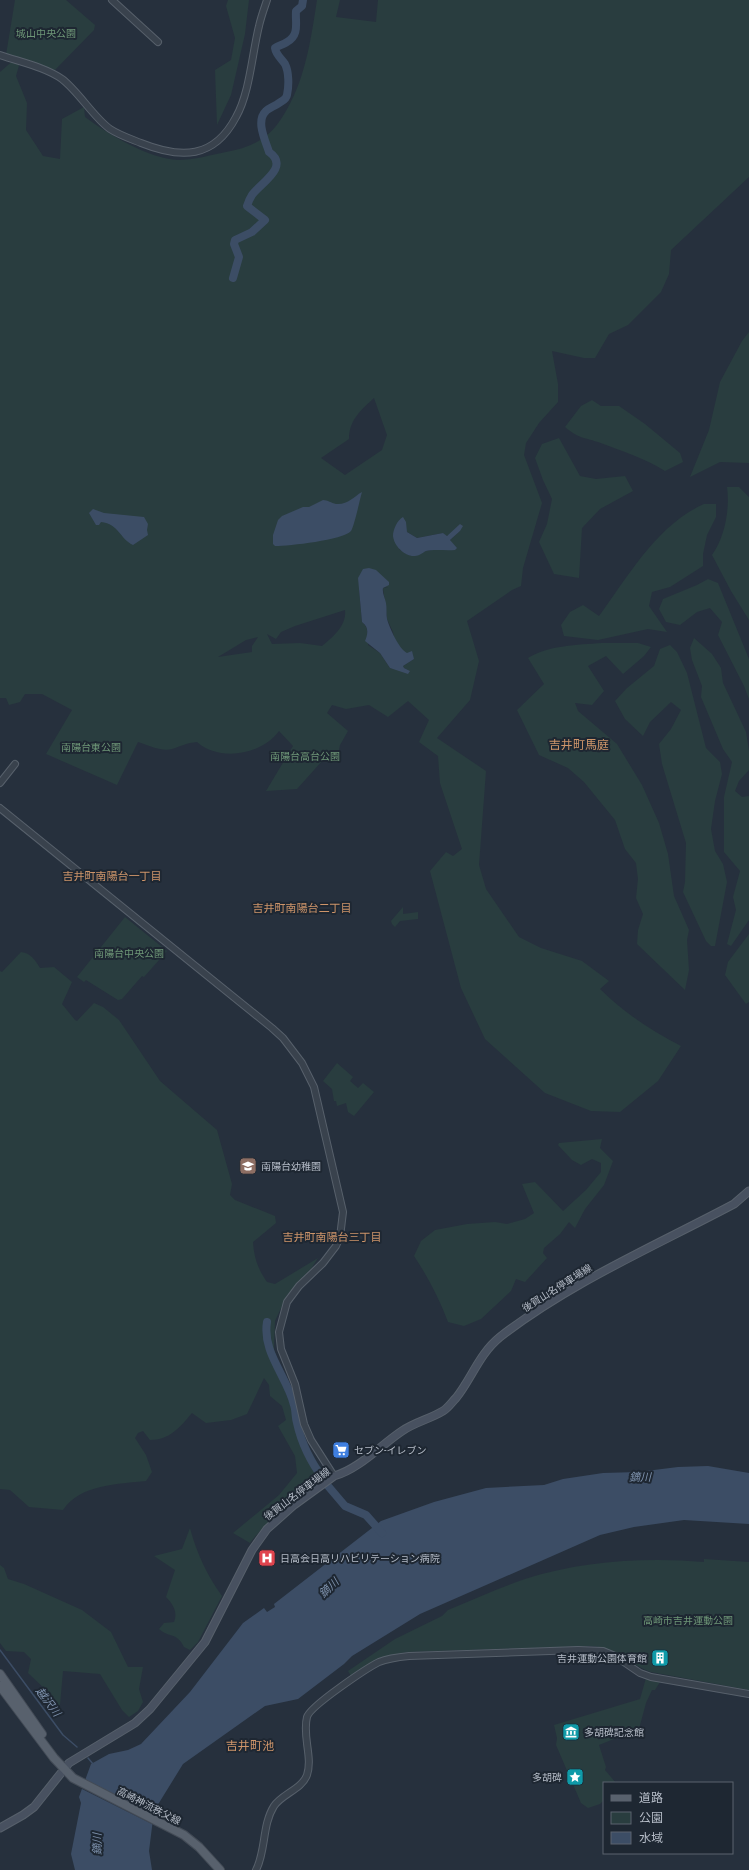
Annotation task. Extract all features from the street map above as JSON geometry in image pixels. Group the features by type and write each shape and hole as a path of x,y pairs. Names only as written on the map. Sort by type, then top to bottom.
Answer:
{"main road":[{"name":"後賀山名停車場線","path":"0,1828 34,1807 64,1769 80,1755 135,1723 150,1709 205,1642 252,1550 267,1529 294,1505 334,1476 341,1474 372,1454 402,1431 444,1411 457,1397 482,1354 500,1338 572,1289 734,1204 749,1191"},
{"name":"高崎神流秩父線","path":"0,1674 64,1769"},
{"name":"高崎神流秩父線","path":"0,1686 54,1758 80,1783 169,1827 194,1843 220,1870"}],"street":[{"path":"112,0 158,42"},
{"path":"0,55 52,73 63,80 110,129 151,147 169,152 188,154 204,150 215,144 227,132 237,116 248,82 259,25 267,0"},
{"path":"0,783 15,764"},
{"path":"0,808 272,1028 283,1038 302,1063 314,1087 343,1212 340,1237 336,1246 323,1263 299,1286 287,1302 279,1332 281,1349 295,1384 304,1424 311,1440 334,1476"},
{"path":"256,1870 260,1861 269,1815 275,1805 306,1777 308,1769 305,1728 308,1715 317,1705 370,1668 389,1659 409,1656 578,1650 603,1651 615,1656 640,1673 652,1677 749,1694"}],"green space":[{"name":"城山中央公園","path":"15,0 66,0 95,25 94,30 55,70 6,55"},
{"path":"228,0 249,0 245,34 231,95 217,125 215,70 231,60 235,38 226,6"},
{"path":"317,0 340,0 336,17 376,22 378,0 749,0 749,177 671,250 669,274 661,292 628,325 609,334 595,358 584,358 552,351 558,384 558,402 539,423 526,443 524,455 542,503 523,568 521,586 512,590 467,621 479,661 470,700 437,738 486,771 479,865 486,889 519,937 541,948 582,961 609,981 600,989 609,998 649,1028 681,1046 658,1081 620,1112 591,1111 545,1093 485,1039 461,988 430,871 446,852 453,856 462,849 440,783 438,756 419,742 429,720 408,701 388,717 369,705 346,709 332,705 327,713 348,731 340,745 338,755 328,760 323,760 297,789 266,791 293,746 279,731 262,746 240,753 228,754 206,748 197,742 163,750 138,742 117,785 46,754 72,710 42,694 25,694 20,702 9,705 6,698 0,698 0,72 15,59 20,62 16,76 27,103 26,130 43,156 60,159 62,119 84,107 85,117 105,131 142,150 167,159 184,160 244,148 259,141 272,131 291,103 306,60","holes":["374,398 387,435 382,450 345,475 321,458 349,439 351,426 360,411","405,529 417,538 443,533 446,536 460,531 450,540 455,550 429,550 415,555 410,555 399,549","388,587 383,588 387,619 394,638 402,651 414,659 403,666 410,671 390,668 380,653 368,645 367,629 362,622 359,588","345,610 342,626 335,635 322,646 300,643 272,644 267,634 276,639 281,632","258,637 252,646 252,652 218,657 246,640"]},
{"path":"749,332 749,463 720,462 690,477 709,430 720,382 742,341"},
{"path":"592,400 601,406 619,406 645,424 680,453 683,462 665,471 633,455 584,438 569,431 565,427 581,406"},
{"path":"559,438 580,476 596,479 625,476 633,491 600,509 582,528 579,578 554,574 539,542 547,524 552,499 535,458 542,444"},
{"path":"727,487 739,487 749,497 749,620 731,591 712,555 720,540 726,522 728,504"},
{"path":"704,504 716,504 716,517 707,535 703,554 703,566 670,587 652,592 649,606 667,632 648,629 598,640 564,636 561,625 570,612 583,605 599,616 645,552 658,538 687,513"},
{"path":"708,579 718,583 749,659 749,699 718,635 722,622 710,608 697,612 680,625 666,622 659,609 663,599"},
{"path":"694,638 712,654 721,668 723,683 746,732 749,751 749,770 739,781 735,791 742,797 749,796 749,920 731,946 727,944 736,910 733,897 740,871 724,852 724,797 732,762 723,749 701,697 702,686 692,660 690,648"},
{"path":"602,643 638,643 651,647 644,656 623,674 606,656 588,666 604,691 592,705 575,703 578,711 617,744 642,785 659,823 668,854 674,896 689,930 687,940 689,970 685,990 637,944 638,930 643,914 636,898 638,879 636,863 625,849 615,820 584,782 568,768 539,755 517,710 544,684 528,658 545,650 554,648"},
{"path":"670,645 677,652 687,673 706,748 720,762 722,774 715,801 711,829 715,851 723,864 727,882 715,946 711,946 706,941 683,892 685,882 686,843 662,764 659,744 671,729 681,710 671,702 650,722 643,736 625,719 615,701 627,688 654,666 660,649"},
{"path":"403,907 403,914 418,912 418,919 400,921 395,927 391,921"},
{"name":"南陽台中央公園","path":"125,917 167,951 122,999 118,1000 86,980 84,982 77,977"},
{"path":"749,934 749,1002 746,1004 725,975 728,962"},
{"path":"21,952 30,955 40,968 54,967 72,982 62,1004 75,1020 77,1021 94,1003 103,1007 119,1020 160,1081 217,1130 232,1184 230,1195 235,1200 275,1216 276,1223 253,1242 257,1263 267,1282 275,1284 318,1258 311,1269 287,1295 275,1321 274,1350 282,1371 286,1394 311,1455 326,1474 267,1524 250,1543 233,1533 279,1495 297,1473 295,1456 278,1426 286,1420 282,1406 270,1396 269,1385 264,1378 247,1414 231,1420 206,1423 192,1413 179,1428 163,1438 150,1440 143,1431 138,1433 135,1438 146,1455 152,1472 146,1481 112,1485 90,1490 70,1501 63,1510 29,1507 10,1490 0,1489 0,971 2,972"},
{"path":"337,1063 353,1077 350,1081 358,1088 363,1083 374,1092 354,1116 348,1112 346,1103 337,1106 336,1101 334,1101 332,1089 323,1081"},
{"path":"602,1139 600,1148 613,1161 604,1185 585,1209 575,1228 569,1222 560,1234 544,1248 543,1253 547,1258 525,1282 516,1279 511,1291 481,1319 464,1326 448,1322 433,1288 414,1256 421,1241 435,1230 467,1224 495,1222 507,1224 525,1219 534,1213 522,1184 535,1182 563,1211 586,1190 601,1172 601,1163 592,1159 581,1165 572,1160 558,1145 559,1143"},
{"path":"190,1528 203,1564 222,1596 198,1642 190,1650 184,1647 179,1639 166,1634 159,1629 164,1623 174,1622 174,1608 166,1597 175,1570 154,1556 182,1549"},
{"name":"高崎市吉井運動公園","path":"704,1559 749,1562 749,1690 651,1672 615,1652 599,1647 589,1646 408,1652 392,1655 378,1660 351,1676 348,1671 395,1639 442,1616 448,1610 525,1579 591,1564 636,1560 704,1562"},
{"path":"0,1565 4,1568 8,1579 24,1584 82,1610 111,1632 128,1667 143,1667 139,1689 143,1702 138,1711 129,1717 122,1710 100,1674 63,1671 60,1705 51,1705 46,1690 28,1673 31,1659 24,1652 6,1651 0,1643"},
{"path":"646,1678 660,1682 655,1690 652,1690 646,1703 639,1729 599,1745 606,1767 605,1770 615,1782 603,1782 603,1801 600,1804 588,1808 581,1803 556,1745 557,1738 554,1725 640,1699"}],"water":[{"path":"362,492 351,531 346,534 327,540 303,544 275,546 273,544 273,535 278,520 282,516 303,507 309,507 323,500 336,504 344,503"},
{"path":"93,509 104,513 144,517 148,524 148,535 133,545 116,529 107,523 101,522 99,525 96,525 89,513"},
{"path":"403,517 406,522 407,532 417,538 443,533 447,536 460,524 463,526 460,531 450,540 457,548 455,550 426,551 415,556 407,555 395,543 393,536 396,525"},
{"path":"369,568 376,570 389,582 389,585 383,588 387,619 398,643 404,651 407,653 412,651 414,659 403,666 410,671 408,674 390,668 380,653 365,641 367,631 366,626 362,622 358,578 363,569"},
{"name":"鏑川","path":"708,1466 749,1473 749,1524 684,1520 634,1527 600,1535 420,1614 352,1656 344,1664 298,1699 265,1706 183,1764 154,1811 149,1851 152,1870 75,1870 71,1854 81,1803 79,1797 91,1764 109,1754 128,1750 141,1744 190,1692 243,1623 264,1608 267,1612 275,1607 274,1604 381,1521 434,1502 486,1488 544,1485 563,1479 603,1473 638,1472 678,1467"}],"pier":[{"path":"83,1780 155,1817 154,1825 80,1788"}],"waterway":[{"path":"233,278 239,257 234,244 235,240 252,232 265,220 247,206 252,195 271,175 277,164 275,158 269,152 262,132 261,120 266,111 287,97 288,75 285,64 275,48 286,43 294,36 296,28 296,11 302,6 303,0"},
{"path":"267,1322 266,1333 268,1344 291,1394 301,1438 311,1459 323,1478"},
{"path":"328,1486 345,1506 366,1515 382,1533"},
{"name":"越沢川","path":"0,1650 63,1735 77,1747"},
{"name":"越沢川","path":"88,1758 93,1764"}],"place":[{"name":"南陽台幼稚園","path":"248,1166"},
{"name":"セブン-イレブン","path":"341,1450"},
{"name":"日高会日高リハビリテーション病院","path":"267,1558"},
{"name":"吉井運動公園体育館","path":"660,1658"},
{"name":"多胡碑記念館","path":"571,1732"},
{"name":"多胡碑","path":"575,1777"}],"district":[{"name":"吉井町馬庭","path":"579,745"},
{"name":"吉井町南陽台一丁目","path":"112,876"},
{"name":"吉井町南陽台二丁目","path":"302,908"},
{"name":"吉井町南陽台三丁目","path":"332,1237"},
{"name":"吉井町池","path":"250,1746"}],"park label":[{"name":"南陽台東公園","path":"91,747"},
{"name":"南陽台高台公園","path":"305,756"}]}
